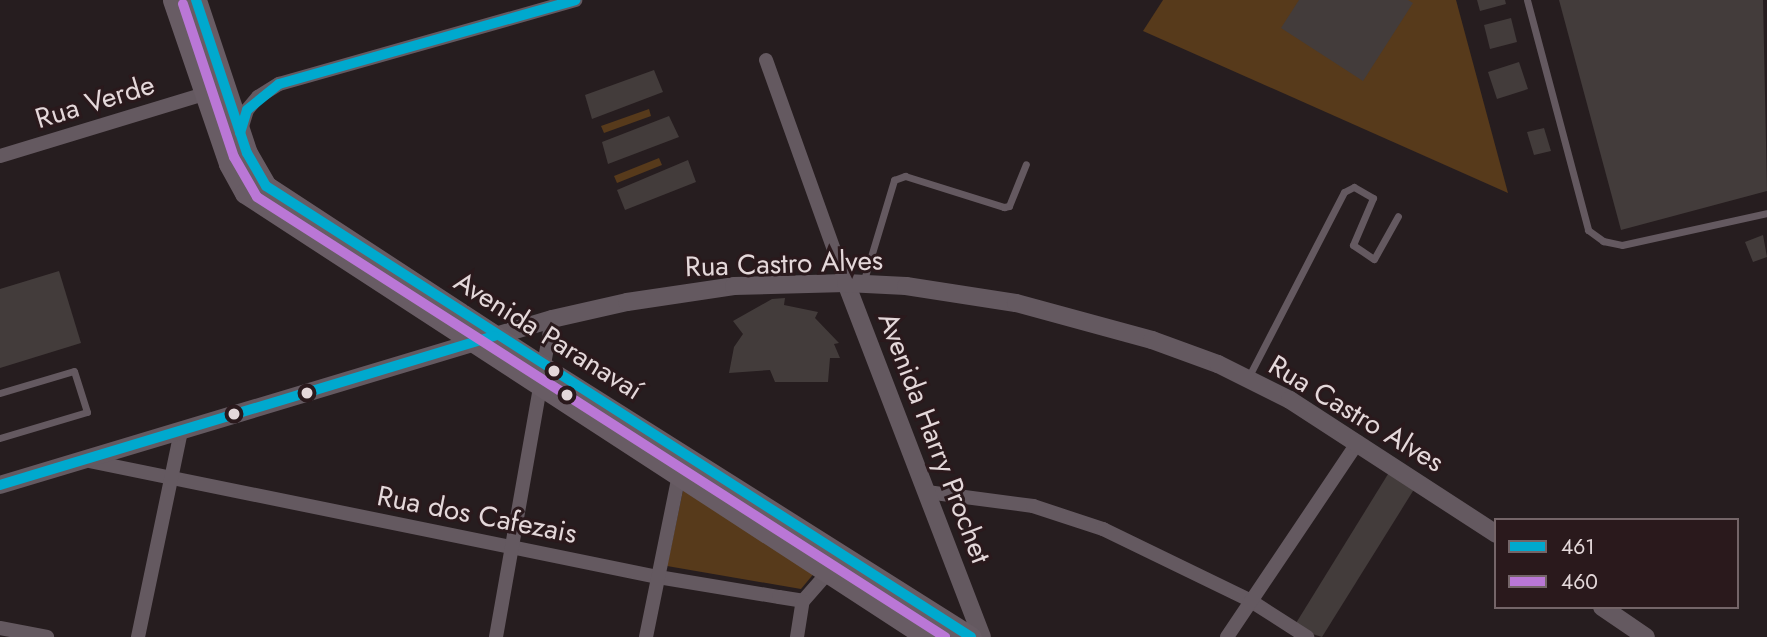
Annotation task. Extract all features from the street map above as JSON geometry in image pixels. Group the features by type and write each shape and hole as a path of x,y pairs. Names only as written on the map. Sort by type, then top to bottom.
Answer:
{"main road":[{"name":"Avenida Paranavaí","path":"173,0 204,94 266,186 539,375 836,563 971,637"},
{"name":"Avenida Paranavaí","path":"196,0 230,136"},
{"name":"Avenida Paranavaí","path":"836,563 927,637"}],"street":[{"path":"230,136 258,97 279,84 575,0"},
{"name":"Avenida Harry Prochet","path":"766,60 855,283 927,492 982,637"},
{"name":"Rua Verde","path":"0,156 204,94"},
{"name":"Rua Castro Alves","path":"0,485 552,319 627,302 734,286 855,283 1016,303 1152,340 1248,379 1358,442 1494,533"},
{"path":"496,637 513,547 539,375 552,319"},
{"path":"138,637 181,431"},
{"path":"1227,637 1358,442"},
{"name":"Rua dos Cafezais","path":"83,460 658,578 803,601"},
{"path":"646,637 681,463"},
{"path":"927,492 1033,506 1103,529 1251,601 1307,637"},
{"path":"797,637 803,601 836,563"},
{"path":"1605,609 1646,637"},
{"path":"0,628 47,637"}],"lane":[{"path":"1527,0 1588,230 1603,241 1622,245 1767,212"},
{"path":"855,283 894,180 905,176 1004,207 1009,206 1026,164"},
{"path":"1248,379 1344,192 1354,187 1373,198 1353,245 1374,259 1398,216"},
{"path":"0,393 74,371 87,412 0,438"}],"shaded area":[{"path":"1163,0 1456,0 1508,193 1143,31"},
{"path":"649,109 651,116 604,133 601,126"},
{"path":"659,158 662,165 617,183 614,176"},
{"path":"685,481 816,571 801,589 667,566"}],"building":[{"path":"1299,0 1408,0 1413,3 1363,81 1281,28"},
{"path":"1477,0 1505,0 1506,4 1480,11"},
{"path":"1559,0 1763,0 1767,191 1621,230"},
{"path":"1511,18 1517,42 1490,49 1484,25"},
{"path":"1519,62 1528,89 1497,99 1488,72"},
{"path":"654,70 663,92 592,119 585,95"},
{"path":"669,116 679,137 608,164 602,142"},
{"path":"1544,128 1551,151 1534,155 1527,132"},
{"path":"688,160 696,182 625,210 617,190"},
{"path":"1763,235 1767,257 1753,262 1745,242"},
{"path":"59,271 81,343 0,368 0,289"},
{"path":"785,298 784,305 818,312 815,318 839,343 834,344 840,358 830,358 828,382 775,382 770,370 729,373 734,347 743,334 733,321 772,299"},
{"path":"1393,466 1418,483 1322,637 1293,628"}],"transit line":[{"name":"461","path":"196,0 247,153 266,186 971,637"},
{"name":"461","path":"240,133 247,110 279,84 575,0"},
{"name":"460","path":"183,4 234,157 257,197 945,637"},
{"name":"461","path":"0,485 494,336"}]}
